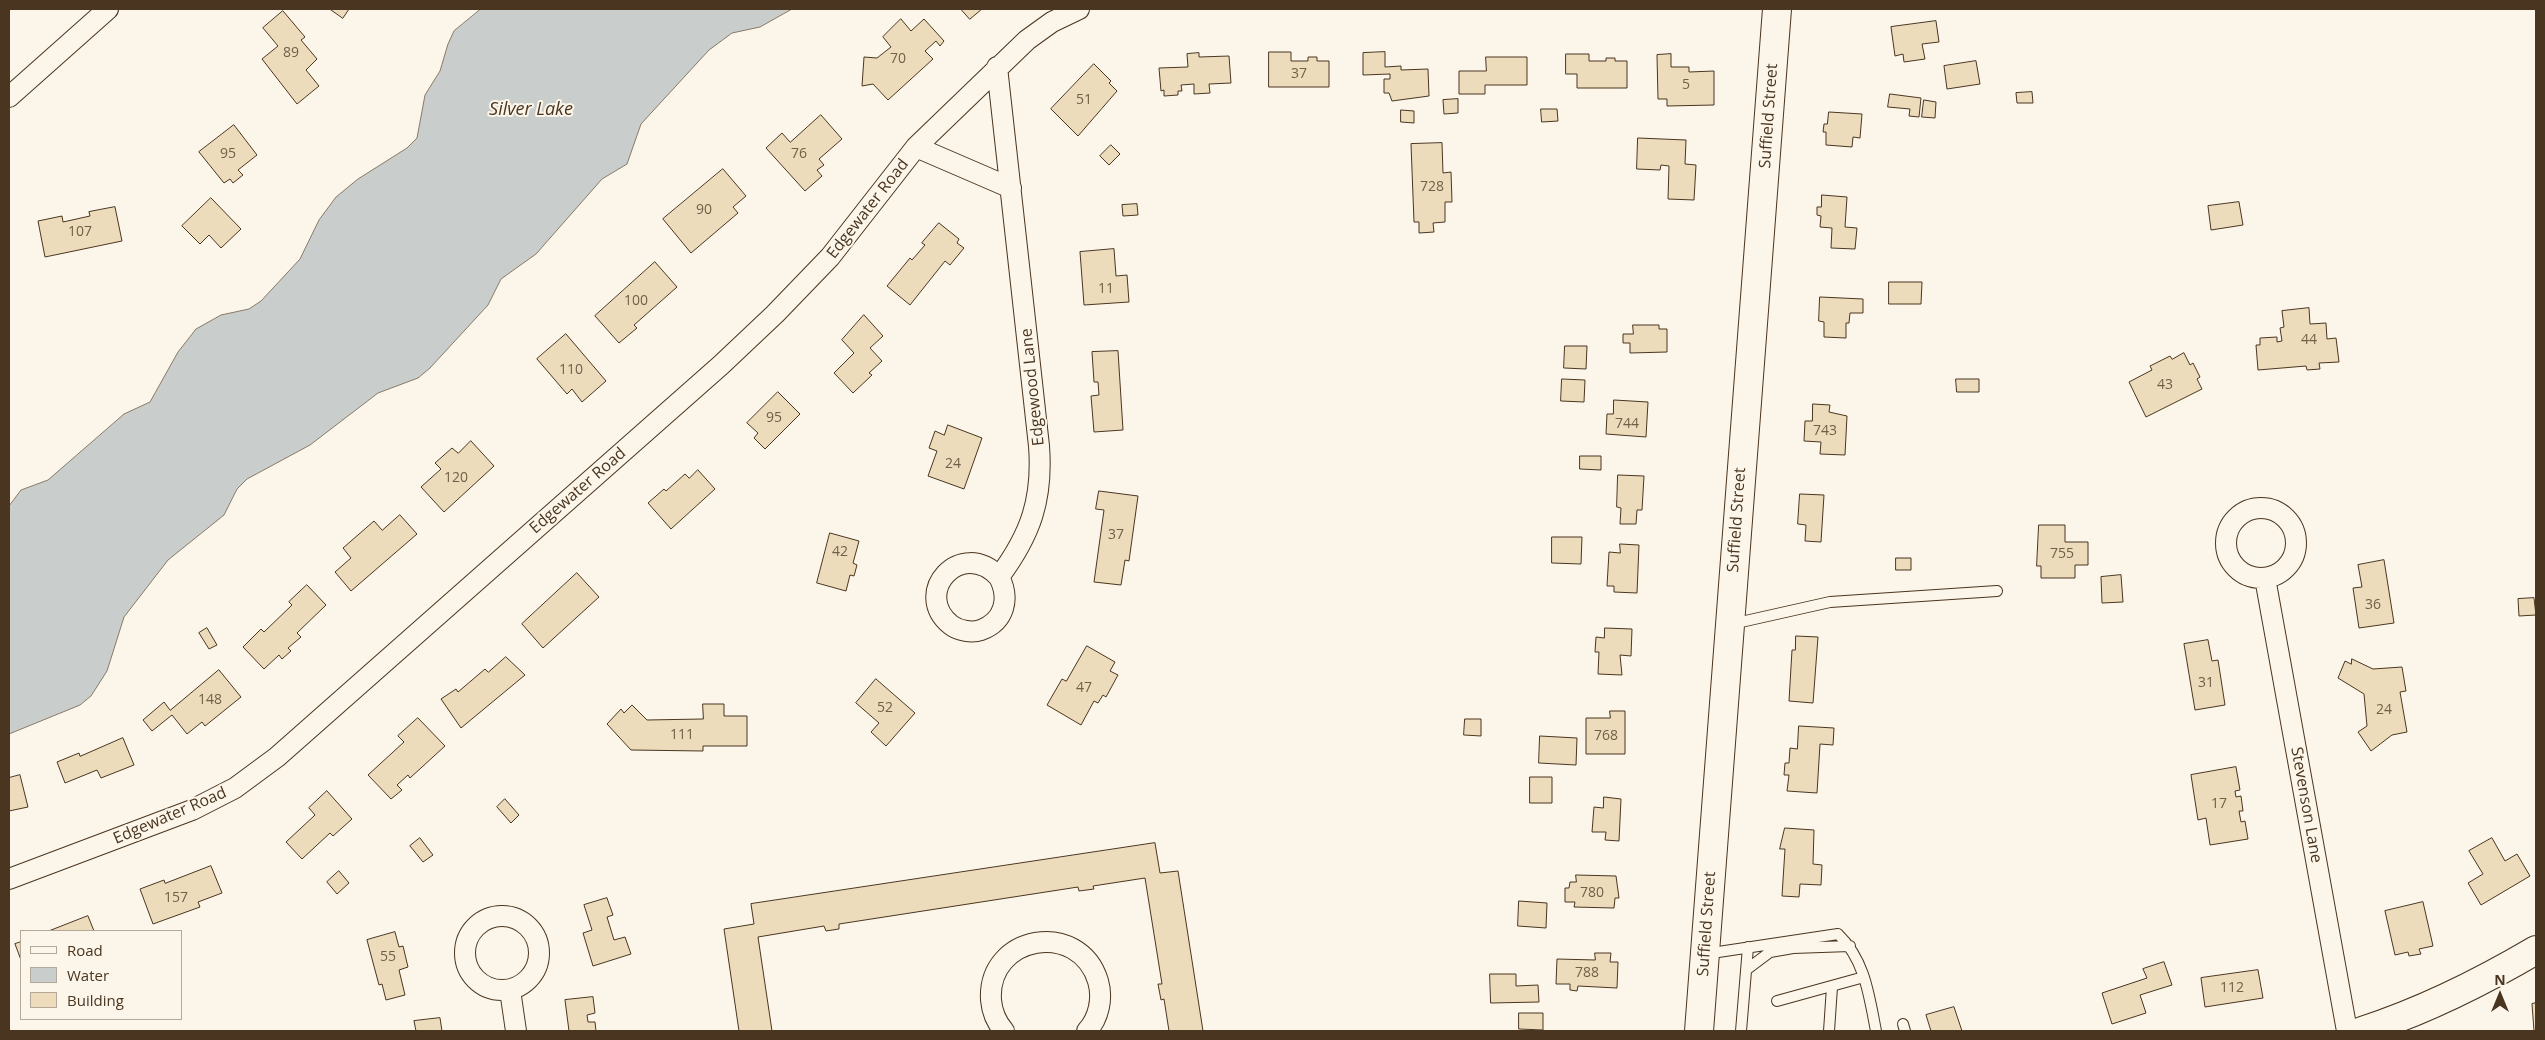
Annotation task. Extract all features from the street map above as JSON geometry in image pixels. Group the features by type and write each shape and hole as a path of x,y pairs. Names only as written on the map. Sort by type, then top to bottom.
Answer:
{"main road":[{"name":"Suffield Street","path":"1699,1031 1777,9"},
{"path":"2362,1031 2432,1006 2482,982 2536,950"}],"street":[{"path":"9,97 108,9"},
{"name":"Edgewater Road","path":"9,879 192,810 235,788 277,757 713,372 775,314 830,257 916,147 1028,40 1052,22 1079,9"},
{"name":"Edgewood Lane","path":"997,68 1041,468 1035,512 1026,537 999,576"},
{"path":"916,147 1011,188"},
{"name":"Stevenson Lane","path":"2265,578 2347,1031"},
{"path":"1004,1031 995,1017 992,1006 992,983 996,972 1010,954 1020,948 1043,941 1065,945 1075,950 1084,956 1096,975 1101,997 1099,1008 1087,1031"},
{"path":"510,990 516,1031"}],"lane":[{"path":"1729,625 1830,602 1997,591"},
{"path":"1705,954 1838,934 1850,946 1864,977 1876,1031"},
{"path":"1746,970 1770,952 1793,948 1850,946"},
{"path":"1741,1031 1748,947"},
{"path":"1778,1002 1864,977"},
{"path":"1829,1031 1832,987"}],"water":[{"name":"Silver Lake","path":"481,9 792,9 760,27 732,33 709,50 641,124 627,164 602,179 536,254 501,279 488,305 430,368 418,378 378,393 310,445 247,479 237,489 224,515 168,560 124,617 107,671 91,696 80,705 9,734 9,506 21,490 48,480 124,414 150,402 178,352 196,329 221,315 249,309 261,301 300,259 319,220 336,197 358,179 407,148 417,138 425,95 440,71 454,31"}],"building":[{"path":"330,9 349,9 343,18"},
{"path":"961,9 982,9 970,19"},
{"path":"283,11 305,37 301,40 317,59 306,70 319,86 297,104 262,59 278,46 263,28"},
{"path":"901,19 911,31 924,19 944,41 940,46 936,41 925,51 933,59 888,100 873,84 862,86 864,57 877,58 891,47 883,37"},
{"path":"1936,21 1939,42 1922,44 1925,59 1904,62 1903,54 1895,56 1891,27"},
{"path":"1269,52 1291,52 1291,61 1308,61 1308,57 1317,57 1317,61 1329,61 1329,87 1269,87"},
{"path":"1385,52 1385,67 1401,66 1401,70 1428,69 1429,96 1392,101 1389,93 1384,93 1384,79 1390,79 1390,74 1363,75 1363,53"},
{"path":"1199,53 1199,57 1229,56 1231,83 1209,84 1210,93 1194,94 1194,84 1181,85 1182,91 1178,91 1178,95 1164,96 1164,90 1161,91 1159,68 1188,67 1187,54"},
{"path":"1566,54 1589,54 1589,61 1606,61 1606,58 1615,58 1615,61 1627,61 1627,88 1577,88 1577,74 1566,74"},
{"path":"1671,54 1671,67 1689,67 1689,72 1714,71 1714,105 1667,106 1667,99 1658,99 1657,55"},
{"path":"1486,57 1527,57 1527,85 1485,85 1485,94 1459,94 1459,71 1486,71"},
{"path":"1976,61 1980,84 1947,89 1944,66"},
{"path":"1094,64 1111,81 1109,83 1117,91 1078,136 1051,109"},
{"path":"2032,92 2033,103 2017,103 2016,93"},
{"path":"1890,94 1921,98 1919,117 1909,116 1910,109 1888,107"},
{"path":"1458,99 1458,113 1444,114 1443,100"},
{"path":"1924,100 1936,102 1935,118 1922,117"},
{"path":"1541,109 1557,109 1558,121 1542,122"},
{"path":"1401,110 1414,111 1414,123 1401,122"},
{"path":"1829,112 1862,114 1860,138 1853,137 1852,147 1826,145 1826,132 1823,132 1824,124 1827,124"},
{"path":"821,115 842,139 819,159 824,165 817,170 822,176 805,191 766,148 782,133 790,142"},
{"path":"234,125 257,155 238,170 243,175 233,183 230,179 224,183 199,152"},
{"path":"1638,138 1686,140 1685,164 1696,165 1694,200 1668,199 1669,166 1661,165 1660,170 1637,169"},
{"path":"1442,143 1443,173 1451,172 1452,202 1445,202 1445,222 1433,223 1434,232 1419,233 1419,222 1414,222 1411,144"},
{"path":"1111,145 1120,154 1109,165 1100,156"},
{"path":"723,169 746,196 733,207 738,213 691,253 663,219"},
{"path":"1822,195 1847,197 1845,227 1857,228 1855,249 1831,248 1832,228 1820,227 1821,216 1817,215 1817,207 1821,207"},
{"path":"211,198 241,229 221,248 209,235 200,244 182,226"},
{"path":"2239,202 2243,225 2211,230 2208,206"},
{"path":"1137,204 1138,215 1123,216 1122,205"},
{"path":"115,207 122,241 45,257 38,221 62,216 63,222 90,216 89,212"},
{"path":"939,223 959,239 957,243 964,248 950,265 945,261 910,305 887,286 910,258 912,260 925,245 922,243"},
{"path":"1114,249 1116,276 1127,275 1129,302 1084,305 1080,252"},
{"path":"655,262 677,287 634,325 637,328 619,343 595,316"},
{"path":"1889,282 1922,282 1921,304 1889,304"},
{"path":"1820,297 1863,299 1863,313 1850,313 1849,323 1846,323 1846,338 1824,337 1824,322 1819,321"},
{"path":"2309,308 2310,324 2326,323 2327,339 2336,338 2339,362 2319,363 2320,369 2307,370 2306,366 2258,370 2256,345 2260,345 2260,338 2277,337 2277,342 2282,341 2280,328 2284,327 2282,311"},
{"path":"864,315 883,336 870,348 882,361 869,373 872,375 853,393 834,373 854,353 842,340"},
{"path":"1633,325 1659,325 1659,329 1667,329 1667,352 1630,353 1630,343 1623,343 1623,334 1633,334"},
{"path":"566,334 606,381 582,402 572,389 567,394 537,359"},
{"path":"1565,346 1587,346 1586,369 1564,368"},
{"path":"1118,351 1123,430 1094,432 1091,396 1099,395 1098,382 1094,382 1092,352"},
{"path":"2184,353 2190,365 2193,363 2200,377 2197,379 2202,389 2146,417 2129,382 2152,370 2150,366 2170,356 2172,359"},
{"path":"1562,379 1585,380 1584,402 1561,401"},
{"path":"1956,379 1979,379 1979,392 1957,392"},
{"path":"778,392 800,414 765,449 754,438 758,433 747,423"},
{"path":"1614,400 1648,402 1646,437 1606,434 1607,414 1613,414"},
{"path":"1813,404 1830,405 1829,412 1847,416 1845,455 1820,454 1821,442 1804,441 1805,421 1812,421"},
{"path":"948,425 982,438 964,489 928,476 937,451 929,448 935,431 944,435"},
{"path":"471,441 494,466 444,512 421,487 441,469 435,463 452,448 458,453"},
{"path":"1580,456 1601,456 1601,470 1580,469"},
{"path":"698,470 715,489 671,529 648,503 664,489 666,491 685,474 689,478"},
{"path":"1618,475 1644,476 1642,510 1637,510 1636,524 1620,524 1621,508 1617,507"},
{"path":"1099,491 1138,496 1129,561 1125,560 1121,585 1094,582 1104,510 1096,509"},
{"path":"1800,494 1824,495 1821,542 1805,541 1806,525 1798,524"},
{"path":"400,515 417,534 351,591 335,572 351,558 343,548 374,521 382,530"},
{"path":"2039,525 2065,525 2065,542 2088,542 2088,565 2075,565 2075,578 2041,578 2041,566 2037,566"},
{"path":"830,533 859,541 853,563 857,565 854,576 850,575 846,591 817,583"},
{"path":"1552,537 1582,537 1581,564 1552,563"},
{"path":"1620,544 1639,545 1637,593 1614,592 1614,586 1607,586 1609,552 1620,553"},
{"path":"1896,558 1911,558 1911,570 1896,570"},
{"path":"2384,560 2394,623 2359,628 2353,588 2362,587 2358,565"},
{"path":"577,573 599,597 543,648 522,624"},
{"path":"2121,575 2123,602 2102,603 2101,577"},
{"path":"307,585 326,605 297,633 301,637 288,648 291,651 282,659 279,655 264,669 243,647 261,629 264,632 292,605 289,602"},
{"path":"2534,598 2536,615 2519,616 2518,599"},
{"path":"207,628 217,645 209,649 199,633"},
{"path":"1605,628 1632,629 1631,656 1620,655 1622,675 1598,674 1599,652 1595,652 1596,637 1604,638"},
{"path":"1796,636 1818,637 1813,703 1789,701 1792,650 1795,650"},
{"path":"2208,640 2212,661 2218,660 2225,705 2195,710 2184,644"},
{"path":"1087,646 1115,662 1110,671 1118,675 1106,697 1103,695 1098,703 1094,701 1081,725 1047,705 1062,679 1066,681"},
{"path":"506,657 525,675 461,728 441,699 456,689 458,692 485,669 488,672"},
{"path":"2352,659 2373,669 2402,667 2406,691 2400,692 2407,732 2392,735 2371,751 2358,732 2367,726 2364,694 2338,678 2345,661 2351,664"},
{"path":"219,670 241,697 205,726 202,722 187,734 172,715 152,731 143,720 164,702 170,710"},
{"path":"876,679 915,713 886,746 871,732 879,723 856,703"},
{"path":"703,704 724,704 724,716 747,716 747,746 703,746 703,751 631,750 607,724 621,709 624,713 632,705 647,720 703,719"},
{"path":"1610,711 1625,711 1625,754 1586,754 1586,718 1610,718"},
{"path":"418,718 445,746 410,778 408,775 397,785 402,790 391,799 368,775 404,742 398,736"},
{"path":"1465,719 1481,719 1481,736 1464,735"},
{"path":"1799,726 1834,728 1833,745 1820,744 1817,793 1787,791 1789,775 1784,775 1785,763 1789,763 1790,748 1797,749"},
{"path":"1540,736 1577,738 1576,765 1539,763"},
{"path":"123,738 134,765 101,778 97,770 65,783 57,762 79,753 80,756"},
{"path":"2236,767 2240,790 2235,791 2236,797 2241,796 2243,811 2239,811 2241,822 2245,821 2248,839 2210,845 2206,818 2198,820 2191,775"},
{"path":"20,775 28,807 9,811 9,778"},
{"path":"1530,777 1552,777 1552,803 1530,803"},
{"path":"327,791 352,819 333,836 330,833 302,859 286,842 315,815 309,808"},
{"path":"1604,797 1621,799 1619,841 1605,840 1606,832 1592,832 1594,807 1603,808"},
{"path":"505,799 519,815 511,823 497,807"},
{"path":"1785,828 1814,830 1813,864 1822,865 1821,885 1800,884 1799,897 1782,896 1785,849 1780,849"},
{"path":"420,838 433,855 423,862 410,846"},
{"path":"2492,838 2505,861 2517,854 2530,876 2481,905 2468,883 2483,874 2469,851"},
{"path":"1155,843 1160,873 1178,871 1203,1031 1169,1031 1164,999 1161,1000 1158,984 1162,984 1145,878 1093,886 1094,889 1079,891 1078,887 839,924 839,929 826,931 824,926 758,937 772,1031 739,1031 724,929 754,924 751,904"},
{"path":"211,866 222,893 198,902 200,907 153,924 140,889 164,880 165,883"},
{"path":"339,871 349,883 337,894 327,882"},
{"path":"1576,875 1616,876 1619,898 1615,898 1614,908 1574,907 1575,902 1565,902 1565,888 1569,888 1570,882 1576,882"},
{"path":"607,898 613,915 607,917 614,940 625,937 631,954 593,966 583,933 592,930 584,905"},
{"path":"1519,901 1547,903 1546,928 1518,926"},
{"path":"2423,902 2433,946 2419,949 2421,954 2409,956 2408,952 2395,955 2385,911"},
{"path":"88,916 94,930 52,930"},
{"path":"395,932 399,947 403,946 408,967 399,970 405,995 386,1000 382,984 379,985 367,940"},
{"path":"20,942 20,957 15,944"},
{"path":"1595,953 1611,953 1610,962 1618,962 1617,988 1578,986 1577,991 1570,990 1570,984 1556,984 1557,959 1595,960"},
{"path":"2164,962 2172,985 2140,995 2146,1013 2112,1024 2102,993 2147,978 2143,969"},
{"path":"2258,970 2263,998 2205,1007 2201,978"},
{"path":"1490,974 1516,974 1516,986 1538,985 1539,1002 1491,1003"},
{"path":"593,997 595,1013 587,1015 588,1022 595,1022 596,1031 569,1031 565,1000"},
{"path":"2536,1003 2536,1031 2534,1031 2532,1004"},
{"path":"1954,1007 1962,1031 1931,1031 1926,1015"},
{"path":"1519,1013 1543,1013 1543,1030 1519,1029"},
{"path":"440,1018 442,1031 416,1031 414,1021"}]}
